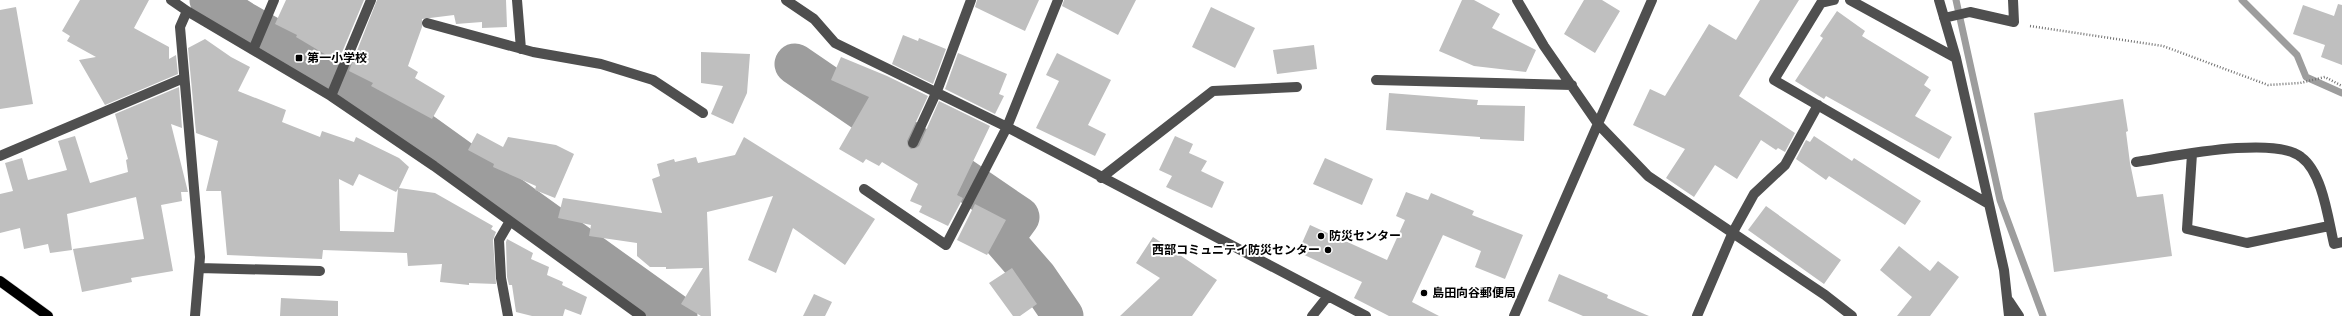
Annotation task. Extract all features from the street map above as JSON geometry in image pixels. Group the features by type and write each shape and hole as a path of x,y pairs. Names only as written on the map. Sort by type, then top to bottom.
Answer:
{"main road":[{"path":"0,281 48,316"}],"street":[{"path":"171,0 187,12 254,47 331,96 510,221 641,316"},
{"path":"254,47 274,0"},
{"path":"331,96 371,0"},
{"path":"517,0 521,49"},
{"path":"786,0 814,19 835,43 937,91 1366,316"},
{"path":"913,143 937,91 971,0"},
{"path":"864,189 946,245 1007,127 1058,0"},
{"path":"1517,0 1544,46 1598,124 1648,176 1733,232 1852,316"},
{"path":"1514,316 1652,0"},
{"path":"1834,0 1820,4 1774,80 1987,203"},
{"path":"1850,0 1956,58"},
{"path":"1939,0 1956,58 1987,203 2004,270 2009,316"},
{"path":"1944,18 1970,12 2014,22 2012,0"},
{"path":"187,12 180,27 199,268 195,316"},
{"path":"427,23 521,49 601,64 652,80 703,113"},
{"path":"0,156 184,78"},
{"path":"1376,80 1572,85"},
{"path":"1101,178 1213,91 1297,87"},
{"path":"1697,316 1733,232 1754,194 1785,165 1818,106"},
{"path":"2136,162 2240,148 2282,148 2302,157 2318,179 2329,226 2338,243"},
{"path":"2192,154 2187,230 2247,243 2329,226"},
{"path":"508,316 502,278 499,240 510,221"},
{"path":"199,268 320,271"},
{"path":"1312,316 1328,296"},
{"path":"2007,298 2018,316"}],"path":[{"path":"2014,22 2066,33 2163,46 2268,86 2300,83 2326,77 2342,86"}],"building":[{"path":"80,0 149,0 134,28 169,47 169,59 176,55 178,74 105,105 79,60 96,57 67,41 70,36 62,31"},
{"path":"286,0 364,0 338,62 296,37 297,35 275,24"},
{"path":"377,0 506,0 507,27 482,28 482,22 456,24 454,15 422,19 422,27 408,66 418,72 415,78 445,96 432,119 371,86 373,83 349,71"},
{"path":"977,0 1039,0 1025,31 975,7"},
{"path":"1064,0 1136,0 1118,35 1062,6"},
{"path":"1462,0 1474,0 1500,14 1492,28 1536,50 1526,72 1474,66 1439,51"},
{"path":"1584,0 1602,0 1620,11 1595,53 1564,34"},
{"path":"1760,0 1799,0 1739,96 1795,133 1785,152 1778,148 1776,150 1761,140 1737,179 1715,165 1694,197 1666,178 1685,149 1633,125 1650,89 1665,96 1709,24 1736,40"},
{"path":"2338,4 2342,5 2342,65 2321,57 2325,45 2293,34 2303,5 2334,16"},
{"path":"16,7 33,104 0,109 0,10"},
{"path":"1211,7 1255,28 1235,68 1192,47"},
{"path":"1837,11 1865,31 1862,36 1929,77 1924,85 1931,90 1915,116 1952,137 1939,159 1826,96 1824,99 1795,81 1823,38 1820,36"},
{"path":"903,35 918,41 919,38 946,49 933,84 892,64"},
{"path":"205,39 231,57 250,67 238,91 286,110 282,122 320,137 322,131 354,142 356,137 399,158 409,167 399,188 435,193 493,226 491,229 496,232 493,240 496,284 469,283 469,285 440,282 442,264 408,266 407,253 323,250 322,259 227,255 221,191 206,191 218,141 196,133 188,48","holes":["359,174 396,192 398,189 394,232 340,231 339,179 353,186"]},
{"path":"1314,45 1317,69 1277,74 1273,50"},
{"path":"701,52 750,54 747,93 733,124 711,114 723,86 701,83"},
{"path":"958,53 1007,74 999,94 1004,96 995,114 945,89"},
{"path":"1057,53 1111,80 1088,125 1106,134 1095,156 1036,128 1059,81 1046,75"},
{"path":"841,57 887,76 928,96 907,141 908,146 911,149 919,146 939,101 990,126 957,195 963,198 948,226 919,212 922,206 910,201 918,184 882,162 879,166 866,159 863,163 839,149 869,97 831,80"},
{"path":"179,87 182,128 171,124 188,192 181,192 182,201 161,205 173,271 131,278 132,282 82,292 73,249 144,239 136,197 67,214 72,250 50,253 48,244 24,249 20,228 0,233 0,194 13,191 5,163 22,158 28,180 67,170 58,141 75,136 90,183 128,172 126,160 128,159 115,114"},
{"path":"1389,93 1478,100 1477,105 1525,106 1524,141 1480,139 1480,137 1386,130"},
{"path":"2123,99 2128,131 2126,132 2130,163 2137,197 2163,194 2172,256 2054,272 2034,113"},
{"path":"477,133 503,147 508,137 556,145 574,154 555,198 535,190 536,186 493,167 494,164 468,150"},
{"path":"1175,136 1193,144 1189,153 1207,161 1201,171 1224,182 1212,208 1166,187 1172,176 1159,170"},
{"path":"1814,136 1852,161 1854,158 1921,201 1905,225 1829,176 1826,180 1796,159 1806,140 1810,142"},
{"path":"744,137 875,219 845,265 793,228 776,273 748,260 773,196 707,212 711,316 701,316 681,304 703,268 666,269 666,267 650,267 637,256 637,243 589,236 591,225 558,218 563,198 662,213 652,179 660,176 657,164 674,159 675,162 696,157 698,163 735,155"},
{"path":"1325,158 1373,179 1362,205 1313,184"},
{"path":"1406,192 1428,200 1431,193 1474,211 1472,215 1523,235 1505,279 1475,267 1481,251 1443,235 1412,302 1439,316 1389,316 1354,298 1362,282 1298,252 1310,225 1387,260 1405,220 1396,216"},
{"path":"975,204 1006,220 987,255 957,240"},
{"path":"1766,206 1841,260 1824,284 1748,230"},
{"path":"1153,237 1217,280 1192,316 1120,316 1160,278 1136,263"},
{"path":"507,239 533,253 531,259 549,267 547,275 563,282 562,285 587,297 581,315 565,309 563,316 532,316 516,312 512,285 509,285 507,277"},
{"path":"1899,246 1930,271 1938,261 1959,277 1930,316 1897,316 1912,297 1880,270"},
{"path":"1012,268 1037,304 1020,316 1013,316 989,283"},
{"path":"1559,274 1608,295 1607,298 1649,316 1583,316 1548,301"},
{"path":"814,294 832,302 825,316 803,316"},
{"path":"281,298 338,301 338,316 280,316"}],"waterway":[{"path":"210,0 242,21 362,90 677,316"},
{"path":"1956,0 2000,200 2043,316"},
{"path":"2242,0 2297,55 2306,77 2342,93"},
{"path":"795,64 1019,217 1003,239 1037,278 1063,316"}],"place":[{"name":"第一小学校","path":"299,58"},
{"name":"防災センター","path":"1321,236"},
{"name":"西部コミュニテイ防災センター","path":"1328,250"},
{"name":"島田向谷郵便局","path":"1424,293"}]}
